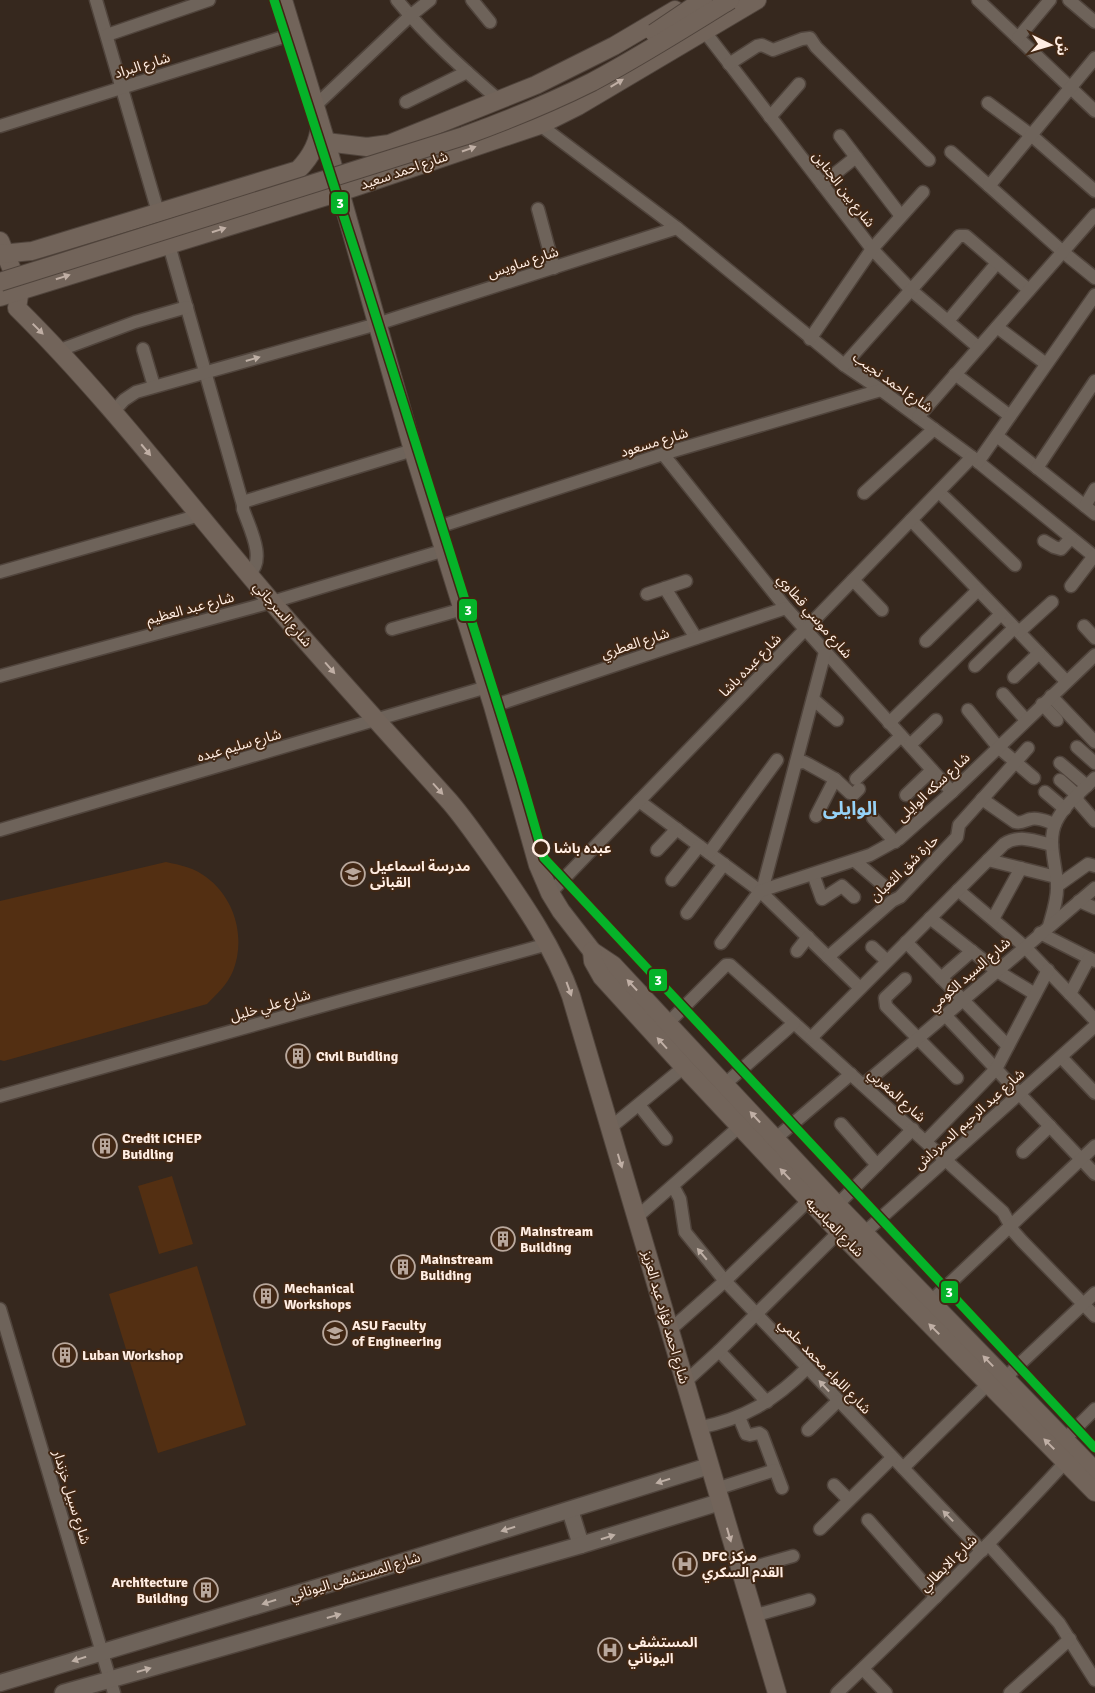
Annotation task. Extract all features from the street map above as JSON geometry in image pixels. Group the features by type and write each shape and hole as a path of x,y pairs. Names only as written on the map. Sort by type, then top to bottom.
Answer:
{"main road":[{"name":"شارع العباسيه","path":"283,0 326,142 413,450 493,706 538,865 552,897 592,951 613,965 668,1023 837,1206 845,1226 864,1233 930,1302 996,1381"},
{"path":"697,0 714,12 722,14 732,7"},
{"path":"697,0 697,4 705,11 708,20 706,31"},
{"path":"326,142 367,147 389,144 500,101 550,78 614,46 697,0"},
{"path":"0,276 493,118 526,104 626,50 697,0"},
{"name":"شارع احمد سعيد","path":"0,297 20,289 340,192 540,125 578,106 706,31 732,7 758,0"},
{"path":"0,282 464,136 496,124 557,99 732,7"},
{"path":"20,289 2,250 32,251 298,170 305,164 314,148 319,130 317,114"},
{"path":"399,140 394,153 395,160 399,163 416,166"},
{"name":"شارع السرجاني","path":"20,289 17,308 60,350 114,411 272,602 460,814 528,910 548,944"},
{"path":"528,910 535,916 544,916 551,912 552,897"},
{"name":"شارع احمد فؤاد عبد العزيز","path":"548,944 571,996 777,1693"},
{"name":"شارع العباسيه","path":"592,951 597,970 602,978 809,1200 845,1226 996,1381 1069,1450 1095,1471"},
{"name":"شارع العباسيه","path":"1069,1450 1095,1492"}],"street":[{"path":"96,0 158,212"},
{"path":"107,35 209,0"},
{"path":"397,0 410,16 467,72 500,101"},
{"path":"317,114 410,16 430,0"},
{"path":"472,0 490,22"},
{"path":"978,0 1095,111"},
{"path":"1018,38 1046,4 1032,0"},
{"path":"1069,0 1095,22"},
{"name":"شارع بين الجناين","path":"706,31 729,64 872,249 911,290 978,347"},
{"name":"شارع البراد","path":"0,126 293,34"},
{"path":"729,64 757,46 762,45 773,50 802,39 810,38 816,47 929,160"},
{"path":"989,186 1095,58"},
{"path":"406,102 467,72"},
{"path":"770,117 799,84"},
{"path":"988,103 1031,135 1095,191"},
{"name":"شارع احمد نجيب","path":"540,125 677,228 810,339 918,416 1094,556"},
{"path":"840,136 901,216"},
{"path":"951,152 1063,252 1095,278"},
{"path":"822,184 856,157"},
{"path":"810,339 872,249 923,192"},
{"path":"538,209 554,268"},
{"path":"918,416 1095,215"},
{"name":"شارع ساويس","path":"114,411 130,396 154,386 377,324 677,228"},
{"path":"844,365 959,236 966,236 1029,290"},
{"path":"169,245 258,556 256,567 249,574"},
{"path":"948,321 997,263"},
{"name":"شارع عبده باشا","path":"552,897 639,801 911,520 975,460 997,436 1095,295"},
{"path":"60,350 135,322 187,307"},
{"path":"996,327 1046,364"},
{"path":"143,349 154,386"},
{"path":"955,374 1010,416"},
{"path":"1037,468 1095,381"},
{"name":"شارع مسعود","path":"438,527 663,454 881,390"},
{"path":"864,493 934,429"},
{"path":"997,436 1090,510 1095,489"},
{"path":"243,505 246,501 413,450"},
{"name":"شارع موسي قطاوي","path":"663,454 786,608 952,792"},
{"path":"939,492 1016,565"},
{"path":"0,572 200,515"},
{"path":"911,520 1066,681"},
{"path":"1044,541 1057,549 1061,549 1071,538"},
{"name":"شارع عبد العظيم","path":"0,676 272,602 445,550"},
{"path":"1071,586 1094,556"},
{"path":"853,580 882,610"},
{"path":"647,594 686,581"},
{"path":"666,588 696,638"},
{"path":"926,641 978,590"},
{"path":"975,666 1052,602"},
{"path":"392,629 463,608"},
{"name":"شارع العطري","path":"493,706 786,608"},
{"path":"889,723 1001,614"},
{"path":"1084,626 1095,638"},
{"path":"721,943 761,891 825,652"},
{"path":"1014,677 1039,653"},
{"name":"شارع سكه الوايلى","path":"761,891 855,861 895,842 952,792 1095,655"},
{"name":"شارع سليم عبده","path":"0,830 487,687"},
{"path":"1003,694 1026,720"},
{"path":"813,699 836,720"},
{"path":"1046,700 1057,720"},
{"path":"1046,700 1095,742"},
{"path":"968,710 998,747 1034,778"},
{"path":"796,763 808,764 836,780 850,793 854,794 857,784 905,741 936,720"},
{"path":"1078,747 1095,763"},
{"name":"حارة شق الثعبان","path":"828,957 892,901 900,897 958,837 959,825 1028,748"},
{"path":"672,880 704,849 776,760"},
{"path":"1060,763 1091,782 1065,809 1056,824 1052,845 1057,881 1055,906 1041,929 1092,960 1070,994"},
{"path":"906,794 932,770"},
{"path":"816,816 836,780"},
{"path":"1060,780 1095,821"},
{"path":"1045,792 1065,809"},
{"path":"982,798 1015,822 1020,823 1037,818 1056,824"},
{"path":"639,801 761,891 860,988"},
{"path":"873,818 895,842"},
{"path":"657,850 677,829"},
{"path":"811,1038 1004,844 1015,838 1021,838 1052,845"},
{"path":"988,860 1021,868 1057,881 1086,865 1092,864 1095,866"},
{"path":"855,861 883,885"},
{"path":"686,913 724,864"},
{"path":"992,919 1021,868"},
{"path":"813,874 826,903 843,886 854,897"},
{"name":"شارع السيد الكومي","path":"863,1084 997,971 1041,929 1095,888"},
{"path":"958,890 1024,946 1095,1020"},
{"path":"1079,901 1095,908"},
{"path":"930,918 997,971 1035,994"},
{"path":"797,951 808,937"},
{"path":"906,942 1008,1046"},
{"name":"شارع علي خليل","path":"0,1096 548,944"},
{"path":"872,947 887,961"},
{"path":"941,978 972,951"},
{"name":"شارع المغربي","path":"668,1023 728,965 863,1084 1003,1212 1022,1241 1095,1316"},
{"path":"926,1141 996,1069 1048,970"},
{"path":"905,979 885,998 887,1008 957,1078"},
{"path":"945,1015 1095,1174"},
{"path":"725,1084 794,1023"},
{"name":"شارع عبد الرحيم الدمرداش","path":"864,1233 1095,1026"},
{"path":"1061,1056 1095,1093"},
{"path":"610,1128 684,1067"},
{"path":"775,1139 851,1074"},
{"path":"639,1105 666,1139"},
{"path":"841,1124 877,1165"},
{"path":"636,1217 740,1126"},
{"path":"1024,1152 1050,1126"},
{"path":"837,1206 912,1129"},
{"path":"930,1302 1095,1146"},
{"name":"شارع اللواء محمد حلمي","path":"673,1186 680,1200 685,1232 725,1281 892,1458 1054,1616 1095,1680"},
{"path":"670,1330 725,1281 809,1200"},
{"path":"685,1382 719,1351 845,1226"},
{"path":"903,1468 996,1381 1095,1293"},
{"name":"شارع سبيل خزندار","path":"0,1309 112,1686"},
{"path":"719,1351 767,1402"},
{"path":"698,1428 719,1424 739,1417 767,1402 792,1383 806,1368"},
{"path":"808,1430 838,1401"},
{"name":"شارع الايطالي","path":"837,1693 985,1548 1069,1450 1095,1409"},
{"path":"739,1417 746,1434 750,1435 759,1432 762,1435 782,1488"},
{"path":"820,1529 892,1458"},
{"name":"شارع المستشفى اليوناني","path":"0,1683 709,1466"},
{"path":"63,1693 112,1686 581,1545 718,1496 775,1470"},
{"path":"834,1485 849,1500"},
{"path":"570,1510 581,1545"},
{"path":"868,1520 936,1596"},
{"path":"740,1572 793,1556"},
{"path":"753,1616 809,1600"},
{"path":"1010,1693 1070,1639"},
{"path":"863,1669 886,1693"}],"shaded area":[{"path":"166,862 187,867 202,874 216,886 231,907 238,932 237,958 233,971 222,989 207,1004 4,1061 0,1060 0,901"},
{"path":"172,1176 193,1244 159,1254 138,1186"},
{"path":"197,1266 246,1425 158,1453 109,1294"}],"transit line":[{"name":"3","path":"274,0 366,285 521,778 544,858 1095,1448"}],"place":[{"name":"عبده باشا","path":"541,848"},
{"name":"مدرسة اسماعيل القبانى","path":"353,874"},
{"name":"Civil Buidling","path":"298,1056"},
{"name":"Credit ICHEP Buidling","path":"105,1146"},
{"name":"Mainstream Building","path":"503,1239"},
{"name":"Mainstream Buliding","path":"403,1267"},
{"name":"Mechanical Workshops","path":"266,1296"},
{"name":"ASU Faculty of Engineering","path":"335,1333"},
{"name":"Luban Workshop","path":"65,1355"},
{"name":"DFC مركز القدم السكري","path":"685,1564"},
{"name":"Architecture Building","path":"206,1590"},
{"name":"المستشفى اليوناني","path":"610,1650"}],"district":[{"name":"الوايلى","path":"850,808"}]}
